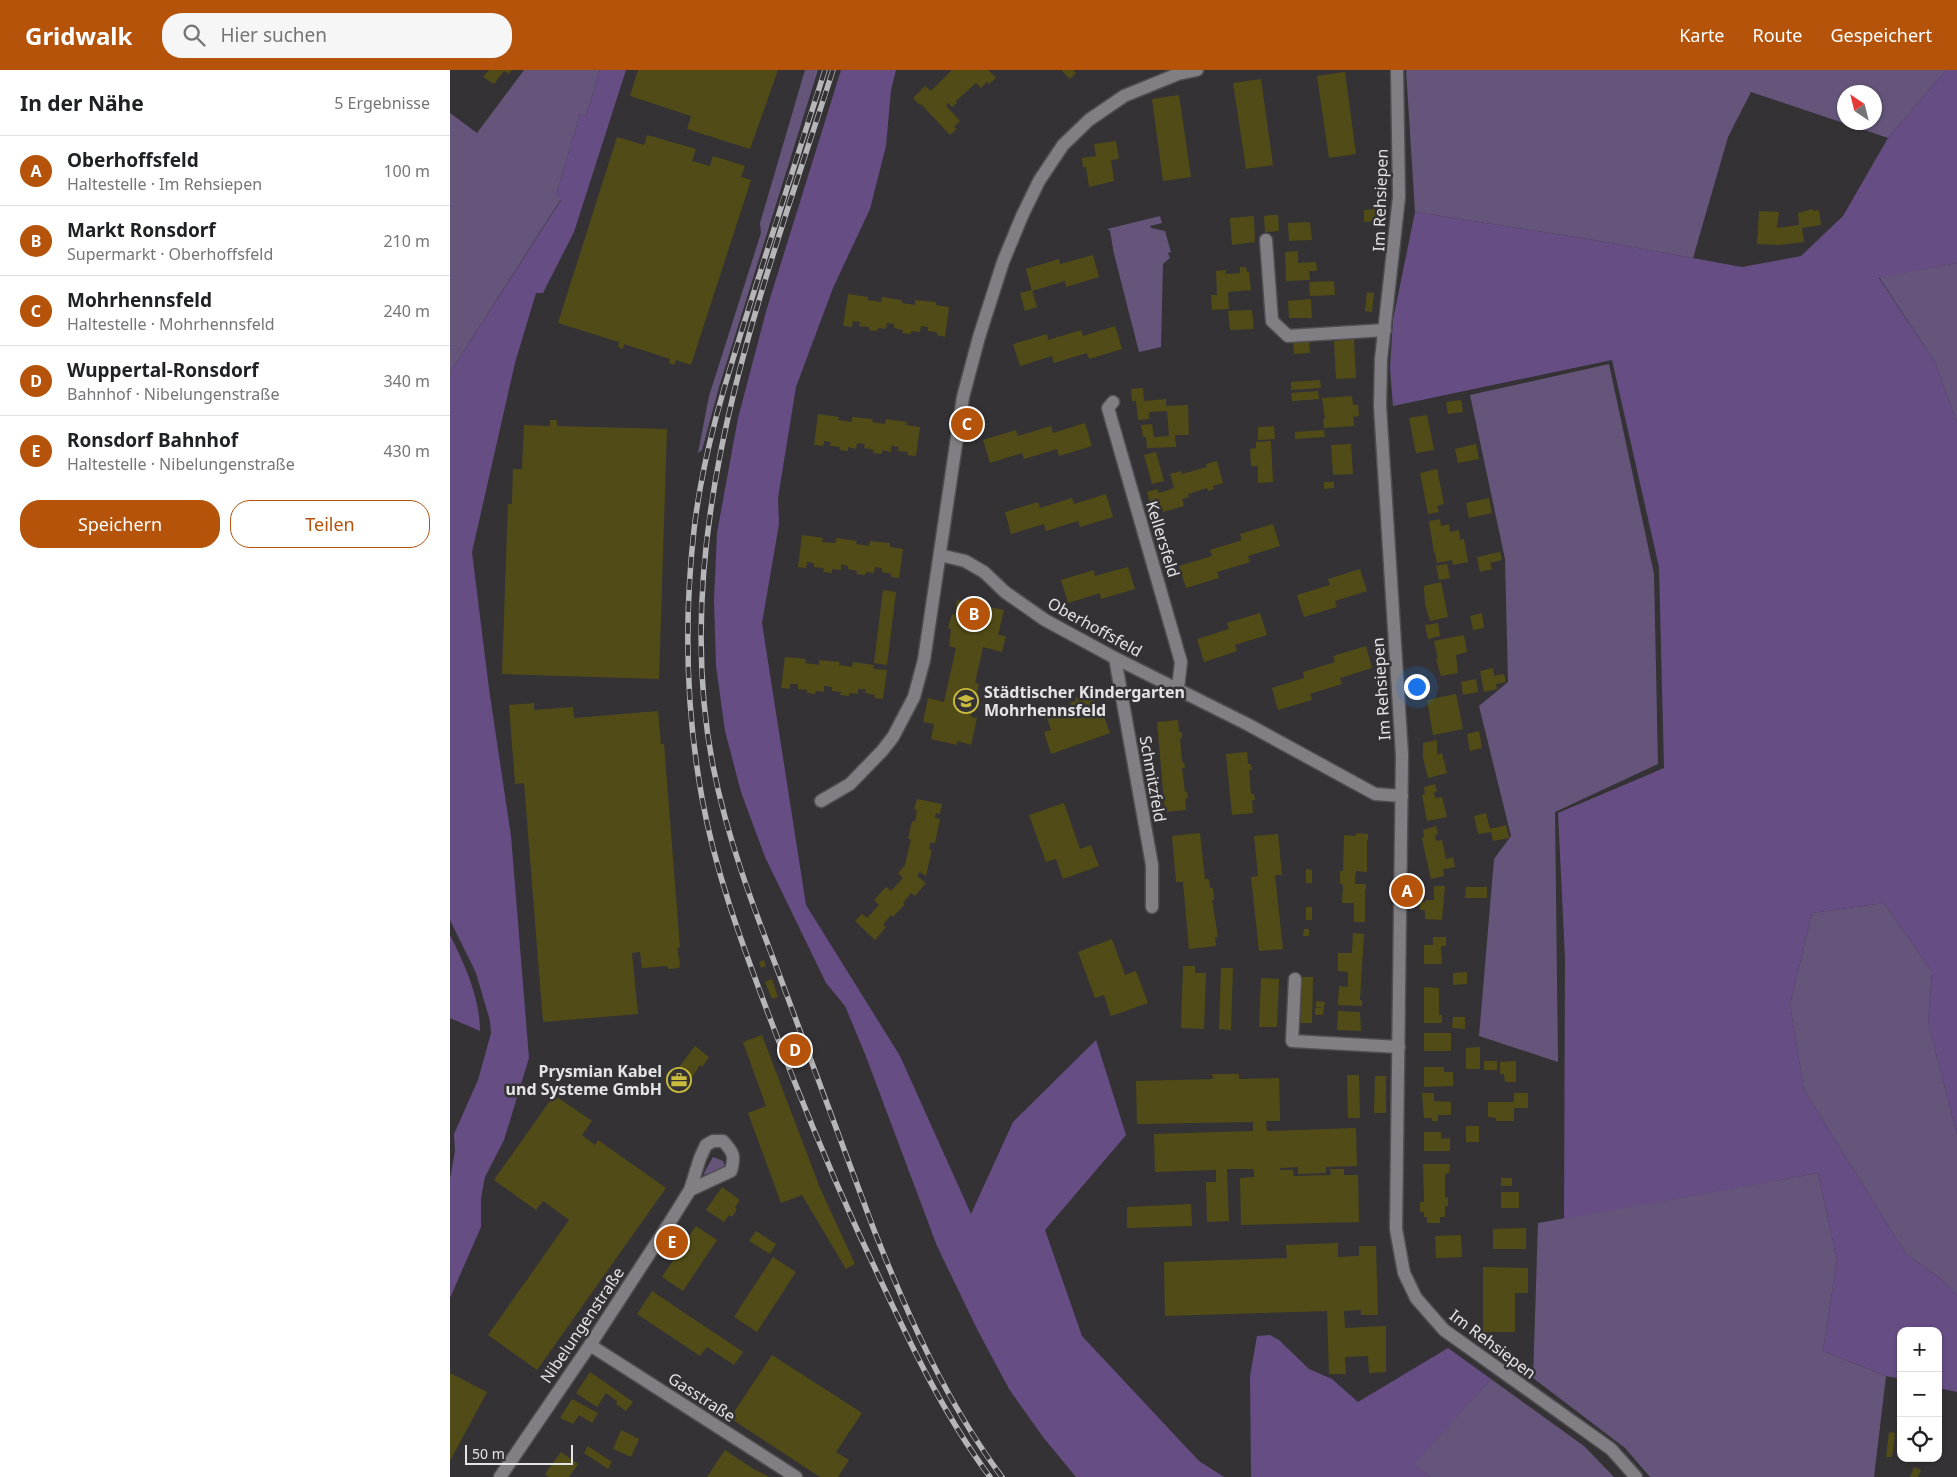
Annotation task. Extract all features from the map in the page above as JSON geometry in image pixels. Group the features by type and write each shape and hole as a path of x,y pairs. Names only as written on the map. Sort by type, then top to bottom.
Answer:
{"street":[{"path":"821,802 850,784 882,751 893,737 914,698 924,660 958,424 973,355 1003,262 1039,181 1063,145 1088,120 1124,96 1178,74 1197,70"},
{"name":"Im Rehsiepen","path":"1397,70 1399,197 1381,359 1380,406 1402,755 1396,1229 1404,1273 1416,1298 1444,1330 1611,1449 1636,1477"},
{"path":"1266,240 1272,321 1288,336 1385,330"},
{"name":"Kellersfeld","path":"1113,402 1108,408 1181,662 1178,688"},
{"name":"Oberhoffsfeld","path":"940,555 964,561 984,572 1005,592 1045,620 1114,658 1178,688 1375,794 1402,796"},
{"name":"Schmitzfeld","path":"1114,658 1152,865 1152,907"},
{"path":"1294,979 1292,1040 1399,1047"},
{"name":"Nibelungenstraße","path":"500,1477 590,1345 690,1190"},
{"name":"Gasstraße","path":"590,1345 796,1477"}],"shaded area":[{"path":"524,70 600,70 586,116 580,114 556,195 561,199 453,368 450,377 450,113 477,133"},
{"path":"600,70 626,70 574,232 543,293 536,293 515,363 472,552 489,689 511,836 529,1058 504,1140 485,1177 481,1198 481,1227 450,1298 450,1179 455,1151 454,1134 478,1080 491,1033 490,1021 476,973 450,920 450,377 453,368 561,200 556,195 580,114 586,116"},
{"path":"805,70 818,70 719,387 702,450 698,453 709,396 761,233 760,223"},
{"path":"841,70 896,70 891,90 886,146 870,209 833,288 796,387 778,498 779,524 762,623 806,905 900,1056 971,1214 1013,1122 1096,1040 1126,1135 1045,1230 1082,1336 1199,1461 1224,1477 1076,1477 1043,1437 1009,1389 977,1329 937,1246 845,1006 826,983 765,857 741,792 725,731 716,666 714,600 717,533 738,418 767,308"},
{"path":"1406,70 1946,70 1888,138 1864,130 1882,130 1882,85 1837,85 1837,121 1751,92 1728,137 1693,258 1594,240 1415,212"},
{"path":"1946,70 1957,70 1957,263 1879,278 1935,362 1957,423 1957,1135 1928,1022 1932,972 1884,903 1812,913 1790,1005 1804,1090 1906,1254 1940,1278 1957,1296 1957,1392 1942,1389 1942,1327 1897,1327 1897,1378 1886,1376 1823,1351 1837,1260 1818,1173 1564,1219 1565,958 1558,813 1664,768 1659,567 1612,360 1393,406 1390,368 1393,320 1415,212 1594,240 1742,267 1801,256 1843,216 1888,138"},
{"path":"1160,216 1162,223 1150,226 1151,228 1165,231 1171,252 1168,253 1170,258 1163,264 1161,347 1139,352 1110,231 1107,229"},
{"path":"1957,263 1957,423 1935,362 1879,277"},
{"path":"1609,364 1654,574 1658,764 1555,812 1558,1062 1479,1036 1494,859 1511,836 1479,706 1508,682 1505,559 1470,395"},
{"path":"1884,903 1932,972 1928,1022 1957,1135 1957,1296 1940,1278 1906,1254 1804,1090 1790,1005 1812,913"},
{"path":"450,935 466,970 474,994 480,1031 450,1018"},
{"path":"713,1157 723,1161 725,1166 723,1169 705,1176 704,1173"},
{"path":"1818,1173 1837,1260 1823,1351 1886,1376 1874,1477 1650,1477 1625,1448 1533,1378 1538,1223"},
{"path":"1270,1335 1279,1340 1309,1369 1332,1379 1358,1402 1448,1348 1491,1379 1414,1464 1430,1477 1251,1477 1250,1376 1257,1336"},
{"path":"1491,1379 1584,1446 1614,1477 1430,1477 1413,1464"}],"building":[{"path":"489,70 512,70 509,74 504,71 494,84 483,77"},
{"path":"638,70 778,70 750,149 687,129 691,116 630,96"},
{"path":"952,70 988,70 996,78 989,84 987,82 981,88 976,83 952,107 948,103 946,106 960,121 954,127 957,129 950,135 913,98 925,86 931,91"},
{"path":"1061,70 1073,70 1076,73 1070,79"},
{"path":"1345,72 1356,154 1329,158 1317,76"},
{"path":"1261,79 1273,165 1246,169 1233,83"},
{"path":"1179,95 1191,177 1163,181 1152,99"},
{"path":"647,135 696,149 692,161 710,166 713,156 745,166 741,177 751,180 691,365 676,360 674,365 669,363 670,359 624,344 623,349 618,347 619,342 558,323 617,137 644,145"},
{"path":"1116,141 1119,159 1111,160 1114,181 1089,187 1086,167 1083,167 1082,158 1096,156 1094,144"},
{"path":"1375,209 1376,221 1364,222 1364,210"},
{"path":"1813,209 1813,211 1819,210 1821,225 1802,228 1804,242 1779,245 1757,244 1759,211 1779,212 1777,228 1799,225 1798,213"},
{"path":"1278,215 1279,231 1265,232 1264,216"},
{"path":"1254,216 1255,242 1232,245 1230,218"},
{"path":"1310,222 1312,240 1289,241 1288,223"},
{"path":"1298,251 1298,263 1316,262 1317,271 1309,271 1310,280 1286,281 1285,252"},
{"path":"1093,255 1099,277 1066,287 1065,281 1032,291 1026,269 1059,259 1060,264"},
{"path":"1240,267 1246,267 1247,272 1249,272 1251,290 1228,292 1229,309 1212,310 1211,295 1217,295 1216,271 1226,270 1226,274 1240,273"},
{"path":"1334,281 1335,295 1310,296 1309,282"},
{"path":"1032,290 1037,307 1025,311 1020,293"},
{"path":"1367,292 1374,293 1372,312 1365,311"},
{"path":"848,294 868,297 868,300 881,302 882,297 902,300 902,303 915,305 915,300 936,302 936,305 949,307 945,337 937,335 937,332 928,331 928,327 921,326 920,332 911,331 911,334 902,333 903,330 894,328 894,324 887,323 886,329 878,328 877,331 869,330 869,327 859,326 860,322 853,321 852,327 843,326"},
{"path":"1311,299 1312,318 1289,318 1288,301"},
{"path":"1252,310 1254,329 1230,330 1228,311"},
{"path":"1115,326 1122,349 1089,359 1087,353 1054,363 1052,356 1020,366 1013,344 1047,334 1048,340 1081,330 1083,336"},
{"path":"1354,339 1356,378 1336,379 1334,341"},
{"path":"1309,340 1310,353 1294,354 1293,341"},
{"path":"1320,380 1321,388 1291,390 1291,382"},
{"path":"1143,388 1144,401 1166,399 1166,406 1188,405 1189,435 1175,435 1176,447 1147,448 1146,437 1143,437 1141,425 1152,424 1154,437 1169,436 1167,411 1149,412 1149,419 1138,420 1136,401 1132,401 1131,389"},
{"path":"1318,391 1319,399 1292,401 1291,393"},
{"path":"1352,396 1353,405 1358,405 1359,416 1353,417 1354,426 1324,428 1323,419 1325,419 1322,398"},
{"path":"1461,400 1463,412 1448,414 1446,402"},
{"path":"818,414 839,417 838,420 852,422 852,417 873,419 872,422 885,424 886,419 907,422 906,425 920,427 916,456 907,455 908,452 898,451 899,447 891,446 891,452 882,450 882,454 873,453 874,450 864,448 865,444 857,443 856,449 848,447 848,451 839,450 840,447 830,446 831,442 824,441 823,446 814,445"},
{"path":"1427,415 1434,450 1416,453 1409,418"},
{"path":"550,420 557,420 557,426 667,429 659,679 502,674 508,504 512,504 513,469 522,469 524,425 550,426"},
{"path":"1085,423 1092,446 1059,456 1057,449 1024,459 1022,453 990,463 983,440 1016,430 1018,436 1051,426 1053,433"},
{"path":"1274,426 1275,439 1258,440 1258,427"},
{"path":"1324,430 1325,437 1295,439 1295,432"},
{"path":"1271,441 1273,482 1258,483 1258,466 1251,466 1250,449 1256,448 1256,442"},
{"path":"1351,444 1353,474 1333,475 1331,445"},
{"path":"1476,444 1479,459 1458,463 1455,449"},
{"path":"1156,452 1164,481 1152,484 1144,455"},
{"path":"1217,461 1223,483 1213,486 1214,489 1208,491 1207,488 1188,494 1189,497 1182,499 1184,506 1163,512 1163,509 1153,512 1147,492 1157,489 1159,493 1174,488 1170,474 1181,471 1182,474 1207,467 1206,464"},
{"path":"1437,469 1444,504 1437,506 1439,512 1428,514 1420,473"},
{"path":"1324,482 1334,482 1334,488 1324,489"},
{"path":"1106,494 1113,517 1080,527 1078,521 1046,531 1044,524 1011,534 1005,512 1038,502 1040,508 1072,498 1074,504"},
{"path":"1489,498 1492,513 1469,518 1466,503"},
{"path":"1440,519 1441,526 1449,524 1450,532 1459,530 1460,540 1464,539 1468,562 1453,565 1452,560 1437,563 1429,521"},
{"path":"1273,524 1280,546 1248,556 1250,562 1217,572 1219,578 1186,588 1179,566 1212,556 1210,550 1242,540 1240,534"},
{"path":"802,535 823,538 822,542 836,543 836,538 857,541 856,544 869,546 870,541 890,543 890,547 903,549 899,578 891,577 891,574 882,572 882,568 875,567 874,573 866,572 865,575 857,574 857,571 848,569 848,566 841,564 841,570 832,569 832,573 823,572 824,568 814,567 814,563 807,562 806,568 798,567"},
{"path":"1500,552 1502,560 1490,563 1492,569 1480,572 1477,557"},
{"path":"1447,564 1450,578 1439,580 1436,566"},
{"path":"1128,567 1135,589 1101,599 1100,593 1068,603 1061,580 1094,570 1095,576"},
{"path":"1360,569 1367,591 1335,601 1337,607 1304,617 1297,595 1330,585 1328,579"},
{"path":"1441,582 1448,617 1430,621 1425,604 1424,586"},
{"path":"883,590 896,592 887,665 874,663"},
{"path":"957,600 1004,610 998,635 1006,636 1002,652 983,647 975,683 979,684 971,717 977,718 971,745 957,741 957,745 931,739 934,724 923,722 928,698 944,702 956,648 949,646 951,629 948,628 952,614 955,615"},
{"path":"1260,613 1267,635 1235,645 1237,651 1204,662 1197,639 1229,629 1227,623"},
{"path":"1482,613 1484,628 1473,630 1470,616"},
{"path":"1438,623 1440,636 1428,639 1425,625"},
{"path":"1464,635 1467,652 1456,655 1458,673 1441,676 1436,659 1438,658 1434,641"},
{"path":"1366,646 1372,668 1340,678 1342,684 1310,694 1312,700 1278,710 1272,688 1304,678 1303,672 1335,662 1333,656"},
{"path":"785,657 806,659 805,663 819,665 819,660 840,662 839,665 852,667 853,662 874,665 873,669 887,670 883,699 874,698 875,695 865,693 866,689 858,689 858,694 849,693 849,696 840,695 841,692 832,691 832,687 824,686 824,692 816,691 815,694 807,693 807,690 798,689 798,684 790,684 790,689 781,688"},
{"path":"1493,668 1494,676 1504,674 1506,682 1496,684 1497,689 1484,692 1480,671"},
{"path":"1476,679 1478,692 1463,695 1461,682"},
{"path":"1091,692 1094,701 1090,702 1095,714 1102,711 1110,733 1051,754 1044,732 1051,730 1047,718 1044,719 1040,710 1056,705 1057,708 1062,706 1065,714 1073,712 1070,703 1076,701 1075,698"},
{"path":"1456,694 1463,729 1433,735 1427,700"},
{"path":"534,703 534,710 573,707 574,718 658,711 661,744 664,744 680,947 677,948 680,963 679,968 668,969 667,966 642,968 640,952 632,953 638,1014 543,1022 524,783 515,784 509,705"},
{"path":"1178,720 1179,732 1182,732 1182,738 1180,738 1182,762 1184,762 1185,768 1182,768 1185,792 1187,792 1188,798 1185,799 1186,810 1165,812 1157,722"},
{"path":"1479,731 1482,748 1470,751 1467,734"},
{"path":"1437,740 1437,755 1442,753 1447,773 1428,778 1423,758 1423,743"},
{"path":"1247,752 1248,764 1251,764 1252,770 1249,770 1251,794 1254,794 1255,800 1252,800 1253,813 1232,815 1226,754"},
{"path":"1435,784 1437,791 1434,792 1435,798 1442,797 1447,817 1427,821 1422,795 1425,794 1424,787"},
{"path":"917,799 942,804 940,814 936,813 935,818 940,819 935,843 930,843 929,849 932,850 926,876 920,872 917,876 926,883 915,896 911,893 903,903 905,904 893,917 891,915 883,925 886,927 875,940 855,921 862,914 867,918 879,905 874,900 886,887 891,891 903,878 898,873 905,865 911,839 908,839 912,821 915,822 917,810 914,809"},
{"path":"1064,803 1080,849 1091,845 1099,866 1063,879 1056,859 1046,862 1029,815"},
{"path":"1486,813 1490,829 1506,825 1509,838 1493,841 1491,832 1478,834 1474,816"},
{"path":"1436,826 1438,834 1435,835 1436,841 1442,840 1446,859 1453,857 1455,867 1443,869 1444,876 1431,879 1422,838 1424,837 1423,830"},
{"path":"1200,833 1205,879 1209,879 1210,888 1213,888 1214,900 1212,900 1218,937 1215,937 1216,946 1189,949 1183,882 1176,882 1172,836"},
{"path":"1356,833 1368,834 1367,872 1356,871 1355,878 1355,884 1366,884 1365,922 1354,922 1354,903 1342,903 1343,884 1340,884 1340,871 1343,871 1344,835 1356,836"},
{"path":"1278,834 1282,875 1275,875 1283,949 1259,951 1251,877 1258,876 1254,836"},
{"path":"1306,869 1312,870 1312,883 1306,883"},
{"path":"1434,886 1445,886 1442,920 1425,919 1425,910 1420,910 1420,902 1434,900"},
{"path":"1466,887 1487,887 1487,898 1465,898"},
{"path":"1306,907 1312,907 1312,920 1306,920"},
{"path":"1304,929 1309,929 1309,936 1303,936"},
{"path":"1353,933 1364,934 1360,1000 1362,1000 1362,1006 1338,1005 1339,986 1348,987 1348,972 1338,971 1338,953 1352,953"},
{"path":"1433,937 1446,937 1446,946 1441,946 1442,964 1424,964 1424,945 1433,945"},
{"path":"1112,939 1125,975 1136,971 1148,1003 1111,1016 1104,995 1095,998 1078,952"},
{"path":"764,960 766,966 761,968 759,962"},
{"path":"1183,966 1195,966 1195,973 1206,973 1204,1029 1181,1028"},
{"path":"1221,968 1233,968 1231,1030 1219,1029"},
{"path":"1467,972 1467,984 1453,985 1453,973"},
{"path":"1302,977 1313,977 1312,1023 1300,1023"},
{"path":"1261,978 1279,979 1277,1027 1259,1027"},
{"path":"772,979 778,997 772,999 765,982"},
{"path":"1424,987 1439,988 1439,1015 1442,1015 1442,1023 1424,1023"},
{"path":"1316,1001 1325,1002 1324,1008 1316,1007"},
{"path":"1315,1008 1324,1008 1323,1015 1315,1015"},
{"path":"1338,1011 1360,1012 1361,1031 1337,1030"},
{"path":"1453,1017 1465,1017 1465,1029 1452,1028"},
{"path":"1424,1033 1451,1033 1451,1051 1424,1051"},
{"path":"762,1035 820,1188 855,1264 846,1269 802,1195 781,1203 748,1113 766,1106 743,1042"},
{"path":"695,1046 709,1057 702,1067 700,1065 684,1089 670,1079"},
{"path":"1480,1047 1480,1069 1466,1069 1466,1048"},
{"path":"1484,1061 1497,1061 1497,1070 1484,1070"},
{"path":"1516,1061 1516,1082 1505,1082 1504,1074 1500,1074 1500,1062"},
{"path":"1424,1067 1444,1067 1444,1072 1453,1072 1453,1086 1424,1087"},
{"path":"1212,1074 1239,1074 1239,1079 1279,1078 1280,1121 1266,1121 1267,1131 1356,1128 1357,1166 1326,1167 1326,1173 1298,1174 1298,1167 1280,1168 1280,1170 1293,1170 1293,1176 1331,1175 1330,1169 1344,1169 1344,1175 1358,1175 1359,1222 1241,1225 1240,1178 1254,1177 1254,1169 1227,1169 1229,1221 1207,1222 1206,1182 1216,1182 1216,1170 1155,1172 1154,1134 1253,1131 1253,1122 1137,1124 1136,1081 1213,1079"},
{"path":"1347,1075 1359,1075 1360,1118 1348,1118"},
{"path":"1375,1076 1386,1076 1386,1113 1374,1113"},
{"path":"1422,1093 1434,1093 1434,1101 1451,1102 1451,1115 1438,1115 1438,1121 1432,1121 1432,1118 1424,1118"},
{"path":"1514,1093 1528,1093 1528,1108 1514,1108 1514,1121 1496,1121 1496,1118 1488,1117 1488,1102 1514,1102"},
{"path":"554,1095 592,1121 582,1135 595,1145 598,1140 666,1188 537,1370 488,1335 569,1220 543,1201 536,1210 494,1180"},
{"path":"1466,1126 1479,1126 1479,1142 1466,1142"},
{"path":"1424,1132 1441,1132 1441,1139 1450,1138 1450,1151 1424,1151"},
{"path":"1423,1164 1450,1164 1449,1173 1445,1174 1445,1197 1448,1198 1448,1206 1445,1206 1445,1217 1440,1217 1440,1223 1427,1223 1427,1217 1424,1217 1424,1212 1420,1212 1420,1202 1424,1202"},
{"path":"1501,1178 1512,1178 1512,1186 1501,1186"},
{"path":"722,1187 740,1200 735,1207 737,1209 732,1217 729,1215 724,1222 706,1210"},
{"path":"1501,1192 1519,1192 1519,1208 1501,1208"},
{"path":"1191,1204 1192,1226 1127,1228 1127,1207"},
{"path":"696,1226 717,1240 683,1291 662,1277"},
{"path":"1526,1228 1526,1249 1493,1249 1493,1229"},
{"path":"756,1231 776,1244 770,1254 749,1241"},
{"path":"1461,1235 1462,1257 1436,1258 1435,1236"},
{"path":"1338,1243 1338,1257 1359,1256 1359,1246 1376,1246 1378,1315 1361,1315 1361,1310 1344,1311 1345,1328 1386,1326 1386,1372 1369,1373 1368,1356 1345,1357 1346,1374 1329,1374 1327,1311 1165,1316 1164,1262 1287,1258 1286,1245"},
{"path":"773,1257 796,1272 757,1332 734,1317"},
{"path":"1483,1267 1528,1268 1528,1293 1515,1293 1515,1332 1483,1332"},
{"path":"652,1291 743,1352 734,1365 707,1347 700,1356 637,1314"},
{"path":"772,1355 862,1413 836,1452 849,1460 838,1477 820,1477 730,1418"},
{"path":"590,1372 633,1402 626,1411 606,1393 597,1407 576,1393"},
{"path":"450,1373 487,1392 450,1461"},
{"path":"572,1399 598,1413 592,1423 579,1415 573,1424 560,1418"},
{"path":"621,1430 639,1439 631,1457 613,1449"},
{"path":"1889,1432 1895,1433 1892,1457 1886,1457"},
{"path":"588,1446 612,1462 608,1469 584,1453"},
{"path":"725,1450 752,1468 769,1477 707,1477"},
{"path":"561,1452 578,1464 569,1477 549,1477 545,1474"},
{"path":"1914,1467 1921,1470 1918,1477 1910,1477"}],"railway":[{"path":"825,70 734,355 717,412 703,471 694,530 689,597 688,664 693,732 707,825 721,877 746,955 799,1092 834,1178 918,1359 970,1449 990,1477"},
{"path":"833,70 778,239 729,413 712,501 702,589 702,677 713,766 733,846 874,1230 900,1294 946,1389 963,1419 1002,1477"}],"place":[{"name":"Mohrhennsfeld","path":"967,424"},
{"name":"Markt Ronsdorf","path":"974,614"},
{"name":"Städtischer Kindergarten Mohrhennsfeld","path":"966,701"},
{"name":"Oberhoffsfeld","path":"1407,891"},
{"name":"Wuppertal-Ronsdorf","path":"795,1050"},
{"name":"Prysmian Kabel und Systeme GmbH","path":"679,1080"},
{"name":"Ronsdorf Bahnhof","path":"672,1242"}]}
